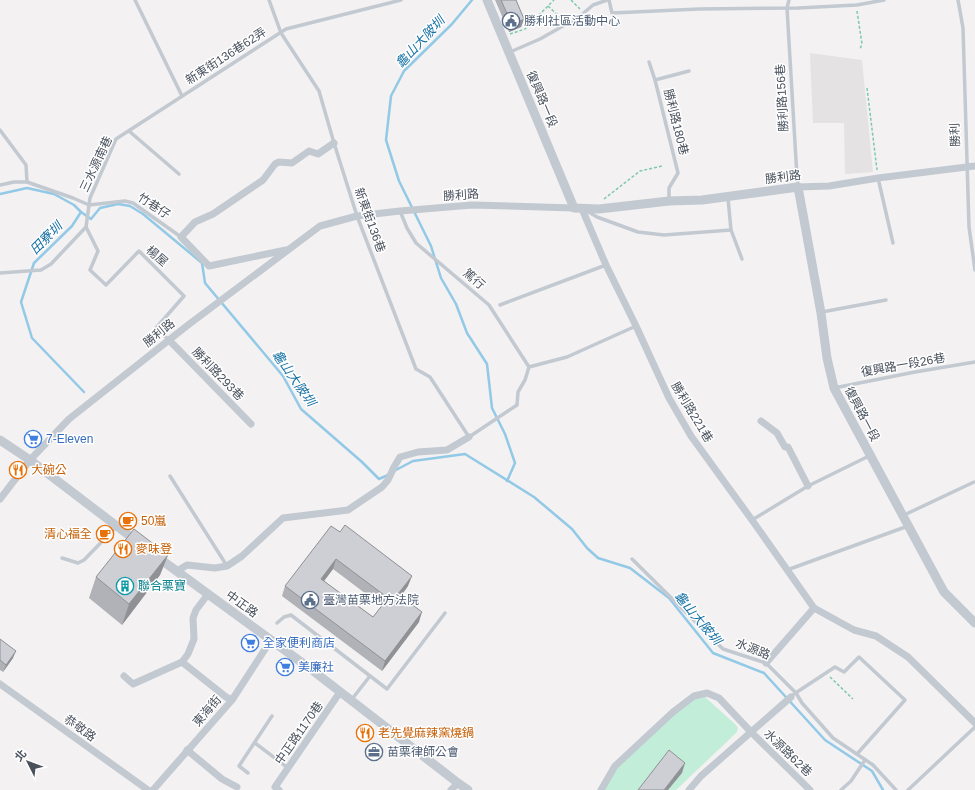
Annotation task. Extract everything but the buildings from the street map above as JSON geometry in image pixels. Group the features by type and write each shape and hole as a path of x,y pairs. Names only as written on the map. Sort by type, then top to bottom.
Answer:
{"street":[{"name":"復興路一段","path":"487,0 578,208"},
{"path":"288,250 209,266 181,237 196,222 213,214 263,180 275,164 279,162 292,163 310,150 318,154 334,143"},
{"name":"勝利路","path":"0,499 30,460 69,419 220,300 320,226 357,216 472,205 599,209 669,201 702,200 798,187 829,186 878,178 975,166"},
{"name":"復興路一段","path":"798,187 821,313 827,358 834,388 944,592 975,623"},
{"name":"勝利路221巷","path":"578,208 636,326 668,398 691,436 814,608"},
{"name":"勝利路293巷","path":"169,340 251,424"},
{"path":"761,421 776,434 785,448 788,446 808,486"},
{"path":"177,571 187,565 215,568 226,566 242,556 283,518 348,510 382,487 390,477 400,457 418,452 447,450 469,437"},
{"name":"中正路","path":"0,440 30,460 116,527 340,692 454,787 468,790"},
{"path":"124,676 132,684 182,662 188,654 194,639 193,618 196,610 208,594"},
{"path":"766,663 814,608 854,630 876,636 908,657 975,723"},
{"name":"東海街","path":"152,790 232,700 271,640"},
{"path":"182,662 226,697 232,700"},
{"name":"恭敬路","path":"0,684 148,790"},
{"name":"中正路1170巷","path":"277,788 288,768 340,692"},
{"name":"水源路62巷","path":"601,790 615,766 674,712 694,696 707,693 719,698 810,790"},
{"path":"689,790 701,776 793,695"},
{"path":"187,750 222,778 237,787"}],"lane":[{"path":"135,0 182,96"},
{"name":"新東街136巷","path":"269,0 281,32 319,91 357,216 416,369 430,377 469,437"},
{"name":"新東街136巷62弄","path":"182,96 286,29 401,0"},
{"path":"509,52 540,39 567,24 593,5 608,0 612,13 857,5 884,0"},
{"name":"勝利路156巷","path":"789,0 787,8 796,177 798,187"},
{"name":"勝利","path":"958,0 963,28 969,228 975,270"},
{"path":"649,62 655,80"},
{"name":"勝利路180巷","path":"669,201 669,188 678,173 655,80 689,71"},
{"name":"三水源南巷","path":"0,186 14,182 27,182 73,198 89,206 90,198 116,139 182,96"},
{"path":"0,130 26,165 27,182"},
{"path":"129,131 179,174"},
{"path":"878,178 893,243"},
{"path":"728,196 731,230 742,259"},
{"name":"竹巷仔","path":"89,206 125,201 133,203 181,237"},
{"path":"0,274 41,270 51,264 86,227 89,206"},
{"path":"578,208 638,232 664,235 731,230"},
{"name":"篤行","path":"400,211 407,228 416,243 489,305 529,367"},
{"name":"楊屋","path":"86,227 98,251 90,270 106,285 139,251 184,296 156,328 169,340"},
{"path":"500,305 606,265"},
{"path":"821,313 886,300"},
{"path":"469,437 517,405 518,392 526,380 529,367 567,357 636,326"},
{"name":"復興路一段26巷","path":"834,388 975,362"},
{"path":"752,520 808,486 871,455"},
{"path":"170,476 226,566"},
{"path":"902,516 974,482"},
{"path":"787,570 908,526"},
{"path":"62,558 78,563 84,560 116,527"},
{"name":"水源路","path":"632,559 723,649 766,663 793,695 834,738 873,765 896,790"},
{"path":"277,623 284,617 291,615 387,689 445,613"},
{"path":"793,695 834,667 844,672 859,657 905,700 857,754"},
{"path":"351,701 370,676"},
{"path":"248,773 239,766 272,716"},
{"path":"908,790 975,727"},
{"path":"255,743 288,768"},
{"path":"841,790 851,781 866,760"}],"path":[{"path":"503,37 525,29 554,0"},
{"path":"571,0 584,13"},
{"path":"857,5 862,44 860,49"},
{"path":"548,6 567,24"},
{"path":"867,88 878,178"},
{"path":"604,199 640,171 662,166"},
{"path":"825,673 853,699"}],"shaded area":[{"path":"810,53 862,60 873,172 845,174 844,123 813,123"}],"green space":[{"path":"705,697 736,725 738,728 737,732 676,790 603,790 610,775 690,698"}],"waterway":[{"name":"龜山大陂圳","path":"472,0 452,24 404,71 391,96 386,140 399,181 431,246 441,278 456,304 467,333 487,364 492,408 505,434 515,463 507,481"},
{"name":"田寮圳","path":"0,194 27,188 54,194 74,205 81,212 72,226 34,263 21,302 32,338 84,392"},
{"name":"龜山大陂圳","path":"81,212 91,219 100,208 118,204 130,206 143,214 202,263 205,283 283,376 301,409 362,462 379,479 388,475"},
{"name":"龜山大陂圳","path":"394,471 413,461 465,454 534,497 572,529 587,548 598,558 630,568 669,598 713,653 764,673 825,740 872,771 883,790"}],"place":[{"name":"勝利社區活動中心","path":"511,21"},
{"name":"7-Eleven","path":"33,439"},
{"name":"大碗公","path":"18,470"},
{"name":"50嵐","path":"128,521"},
{"name":"清心福全","path":"105,534"},
{"name":"麥味登","path":"123,549"},
{"name":"聯合栗寶","path":"125,586"},
{"name":"臺灣苗栗地方法院","path":"310,600"},
{"name":"全家便利商店","path":"250,643"},
{"name":"美廉社","path":"285,667"},
{"name":"老先覺麻辣窯燒鍋","path":"365,733"},
{"name":"苗栗律師公會","path":"374,752"}]}
